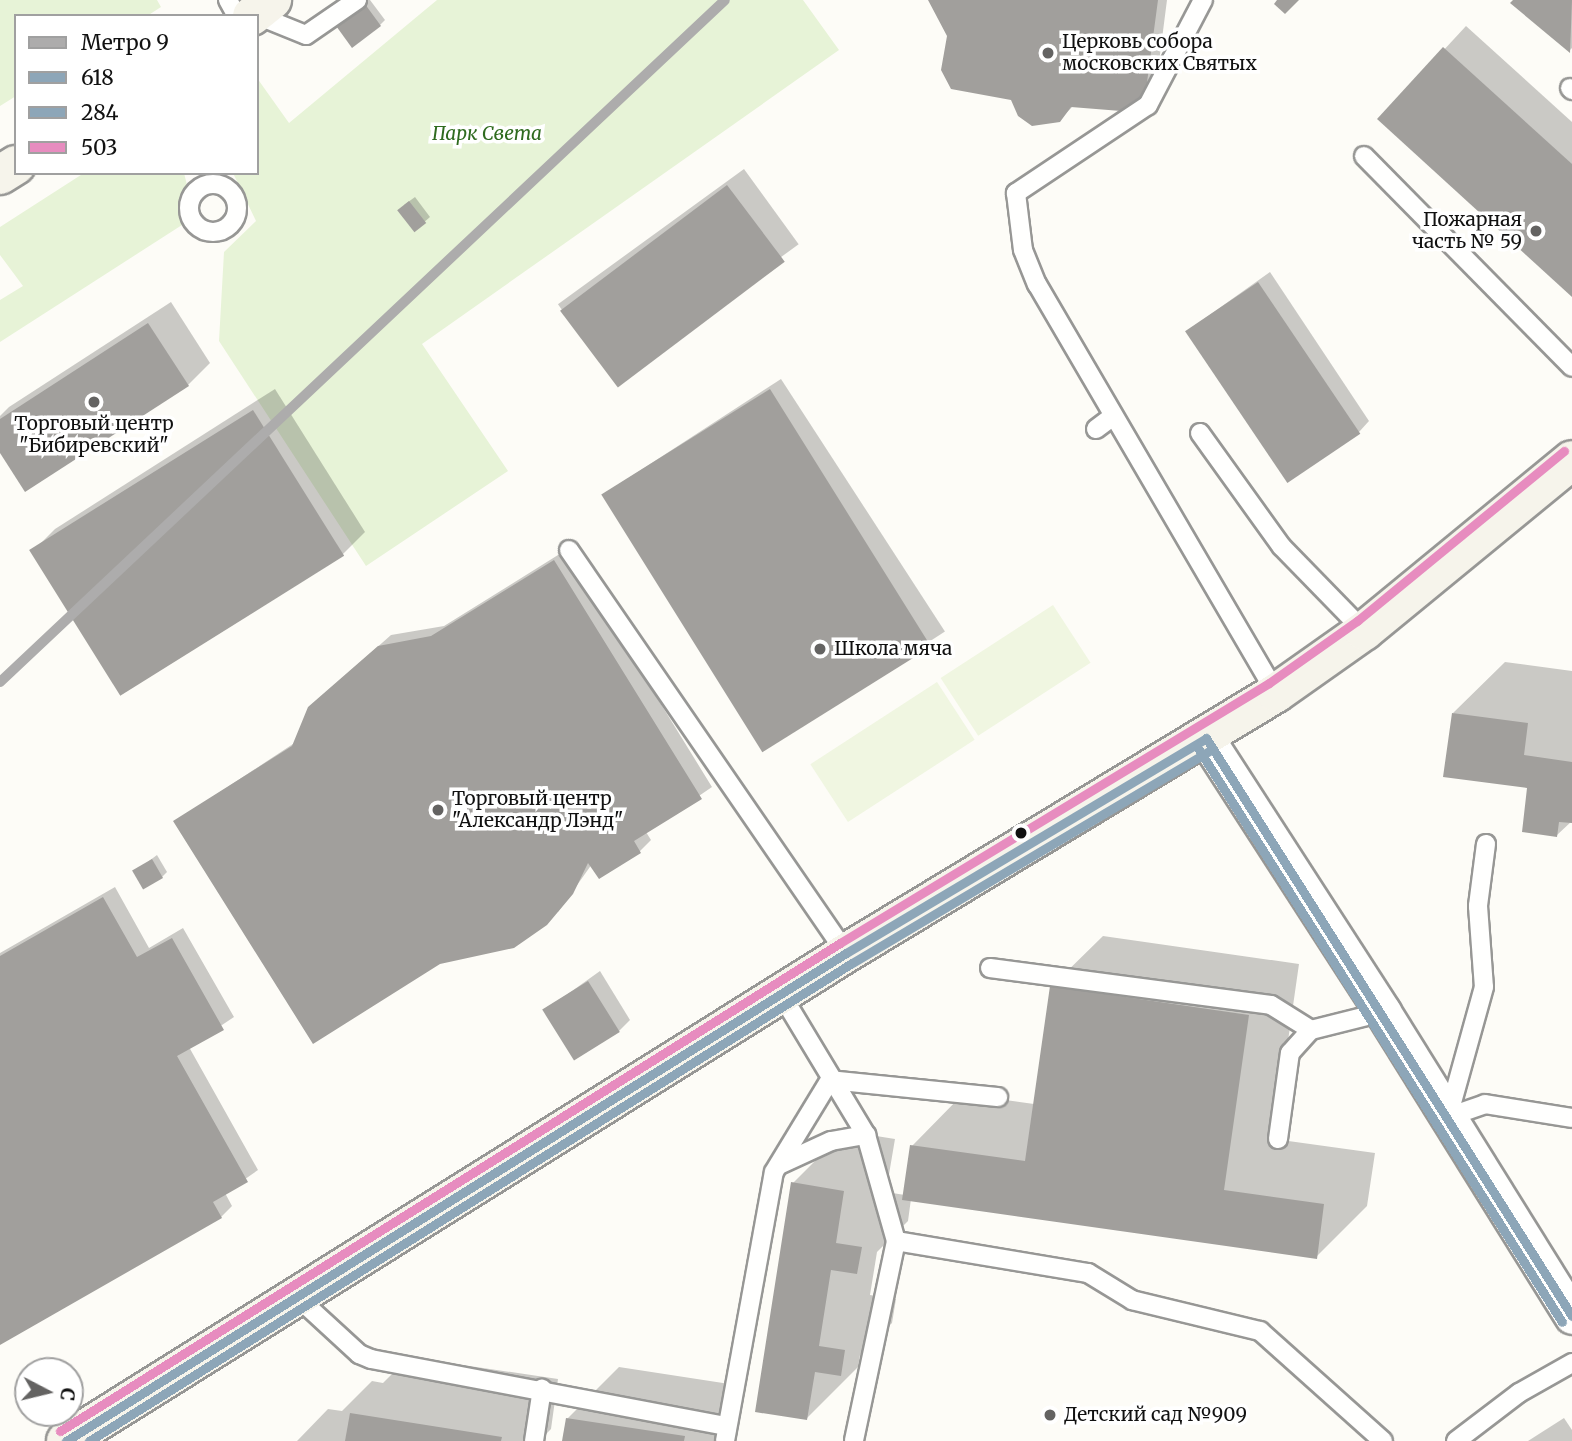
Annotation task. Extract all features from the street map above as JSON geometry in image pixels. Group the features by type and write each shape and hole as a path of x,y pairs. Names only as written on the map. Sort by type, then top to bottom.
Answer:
{"street":[{"path":"66,1441 846,953 1206,738 1276,693 1364,631 1572,460"},
{"path":"1206,738 1383,1012 1572,1316"}],"lane":[{"path":"248,9 306,35 357,0"},
{"path":"1203,0 1148,105 1016,193 1023,250 1037,284 1112,417 1200,556 1276,693"},
{"path":"1364,156 1572,367"},
{"path":"205,179 226,188 236,201 236,217 218,240 196,226 189,212 192,197 205,179"},
{"path":"1096,429 1112,417"},
{"path":"1200,433 1282,547 1364,631"},
{"path":"569,551 846,953"},
{"path":"1448,1116 1484,986 1478,906 1486,844"},
{"path":"989,968 1271,1005 1311,1030"},
{"path":"781,994 830,1080 866,1135 896,1241 854,1441"},
{"path":"1278,1139 1290,1053 1311,1030 1383,1012"},
{"path":"830,1080 998,1097"},
{"path":"296,1296 359,1354 541,1389 725,1434 774,1172 830,1080"},
{"path":"1448,1116 1485,1104 1572,1118"},
{"path":"774,1172 785,1160 866,1135"},
{"path":"896,1241 1088,1273 1132,1300 1260,1331 1383,1441"},
{"path":"1456,1441 1519,1393 1572,1363"},
{"path":"534,1441 541,1389"}],"green space":[{"path":"0,0 157,0 161,7 150,14 14,14 14,97 0,106"},
{"name":"Парк Света","path":"437,0 803,0 839,50 422,344 508,471 366,566 219,341 224,252 256,221 234,175 259,175 259,81 289,123"},
{"path":"81,175 184,175 187,185 182,225 0,342 0,300 23,286 0,255 0,227"},
{"path":"1053,605 1091,663 978,736 941,678"},
{"path":"937,682 975,740 848,822 810,764"}],"building":[{"path":"362,0 381,26 352,48 326,12"},
{"name":"Церковь собора московских Святых","path":"928,0 1158,0 1146,90 1134,105 1121,111 1071,107 1060,122 1032,126 1018,116 1011,100 951,89 941,70 947,36"},
{"path":"1277,0 1299,0 1285,14 1274,4"},
{"path":"1513,0 1572,0 1570,53 1510,3"},
{"name":"Пожарная часть № 59","path":"1443,47 1572,164 1572,297 1377,119"},
{"path":"727,185 785,262 618,387 560,311"},
{"path":"409,201 426,223 414,232 397,210"},
{"path":"1258,282 1360,434 1287,483 1185,331"},
{"name":"Торговый центр \"Бибиревский\"","path":"148,323 189,386 25,492 0,453 0,419"},
{"path":"770,389 931,647 762,752 601,494"},
{"path":"253,410 344,556 120,696 29,550"},
{"name":"Торговый центр \"Александр Лэнд\"","path":"554,560 702,799 634,841 641,853 599,879 588,863 573,894 547,925 514,948 440,964 313,1044 173,821 292,746 308,707 378,646 431,636"},
{"path":"1452,713 1528,723 1524,755 1572,762 1572,823 1559,822 1557,837 1522,832 1527,788 1443,777"},
{"path":"152,859 163,878 143,890 132,870"},
{"path":"103,897 137,957 172,938 224,1030 177,1056 248,1182 213,1202 222,1218 0,1345 0,956"},
{"path":"588,981 620,1032 574,1060 542,1010"},
{"path":"1050,986 1249,1015 1224,1190 1324,1204 1317,1259 902,1200 910,1145 1025,1161"},
{"path":"791,1182 844,1191 836,1243 862,1247 857,1274 831,1270 819,1346 845,1350 841,1376 815,1372 807,1420 755,1412"},
{"path":"350,1413 502,1437 501,1441 345,1441"},
{"path":"566,1418 685,1436 684,1441 562,1441"}],"metro line":[{"name":"9","path":"0,682 725,0"}],"transit line":[{"name":"503","path":"60,1431 840,943 1269,683 1357,621 1564,451"},
{"name":"618","path":"1206,738 1572,1316"},
{"name":"618","path":"66,1441 846,953 1206,738"},
{"name":"284","path":"1196,745 1562,1322"},
{"name":"284","path":"89,1441 852,963 1212,749"}],"place":[{"name":"Церковь собора московских Святых","path":"1048,53"},
{"name":"Пожарная часть № 59","path":"1536,231"},
{"name":"Торговый центр \"Бибиревский\"","path":"94,402"},
{"name":"Школа мяча","path":"820,649"},
{"name":"Торговый центр \"Александр Лэнд\"","path":"438,810"},
{"name":"Детский сад №909","path":"1050,1415"}]}
